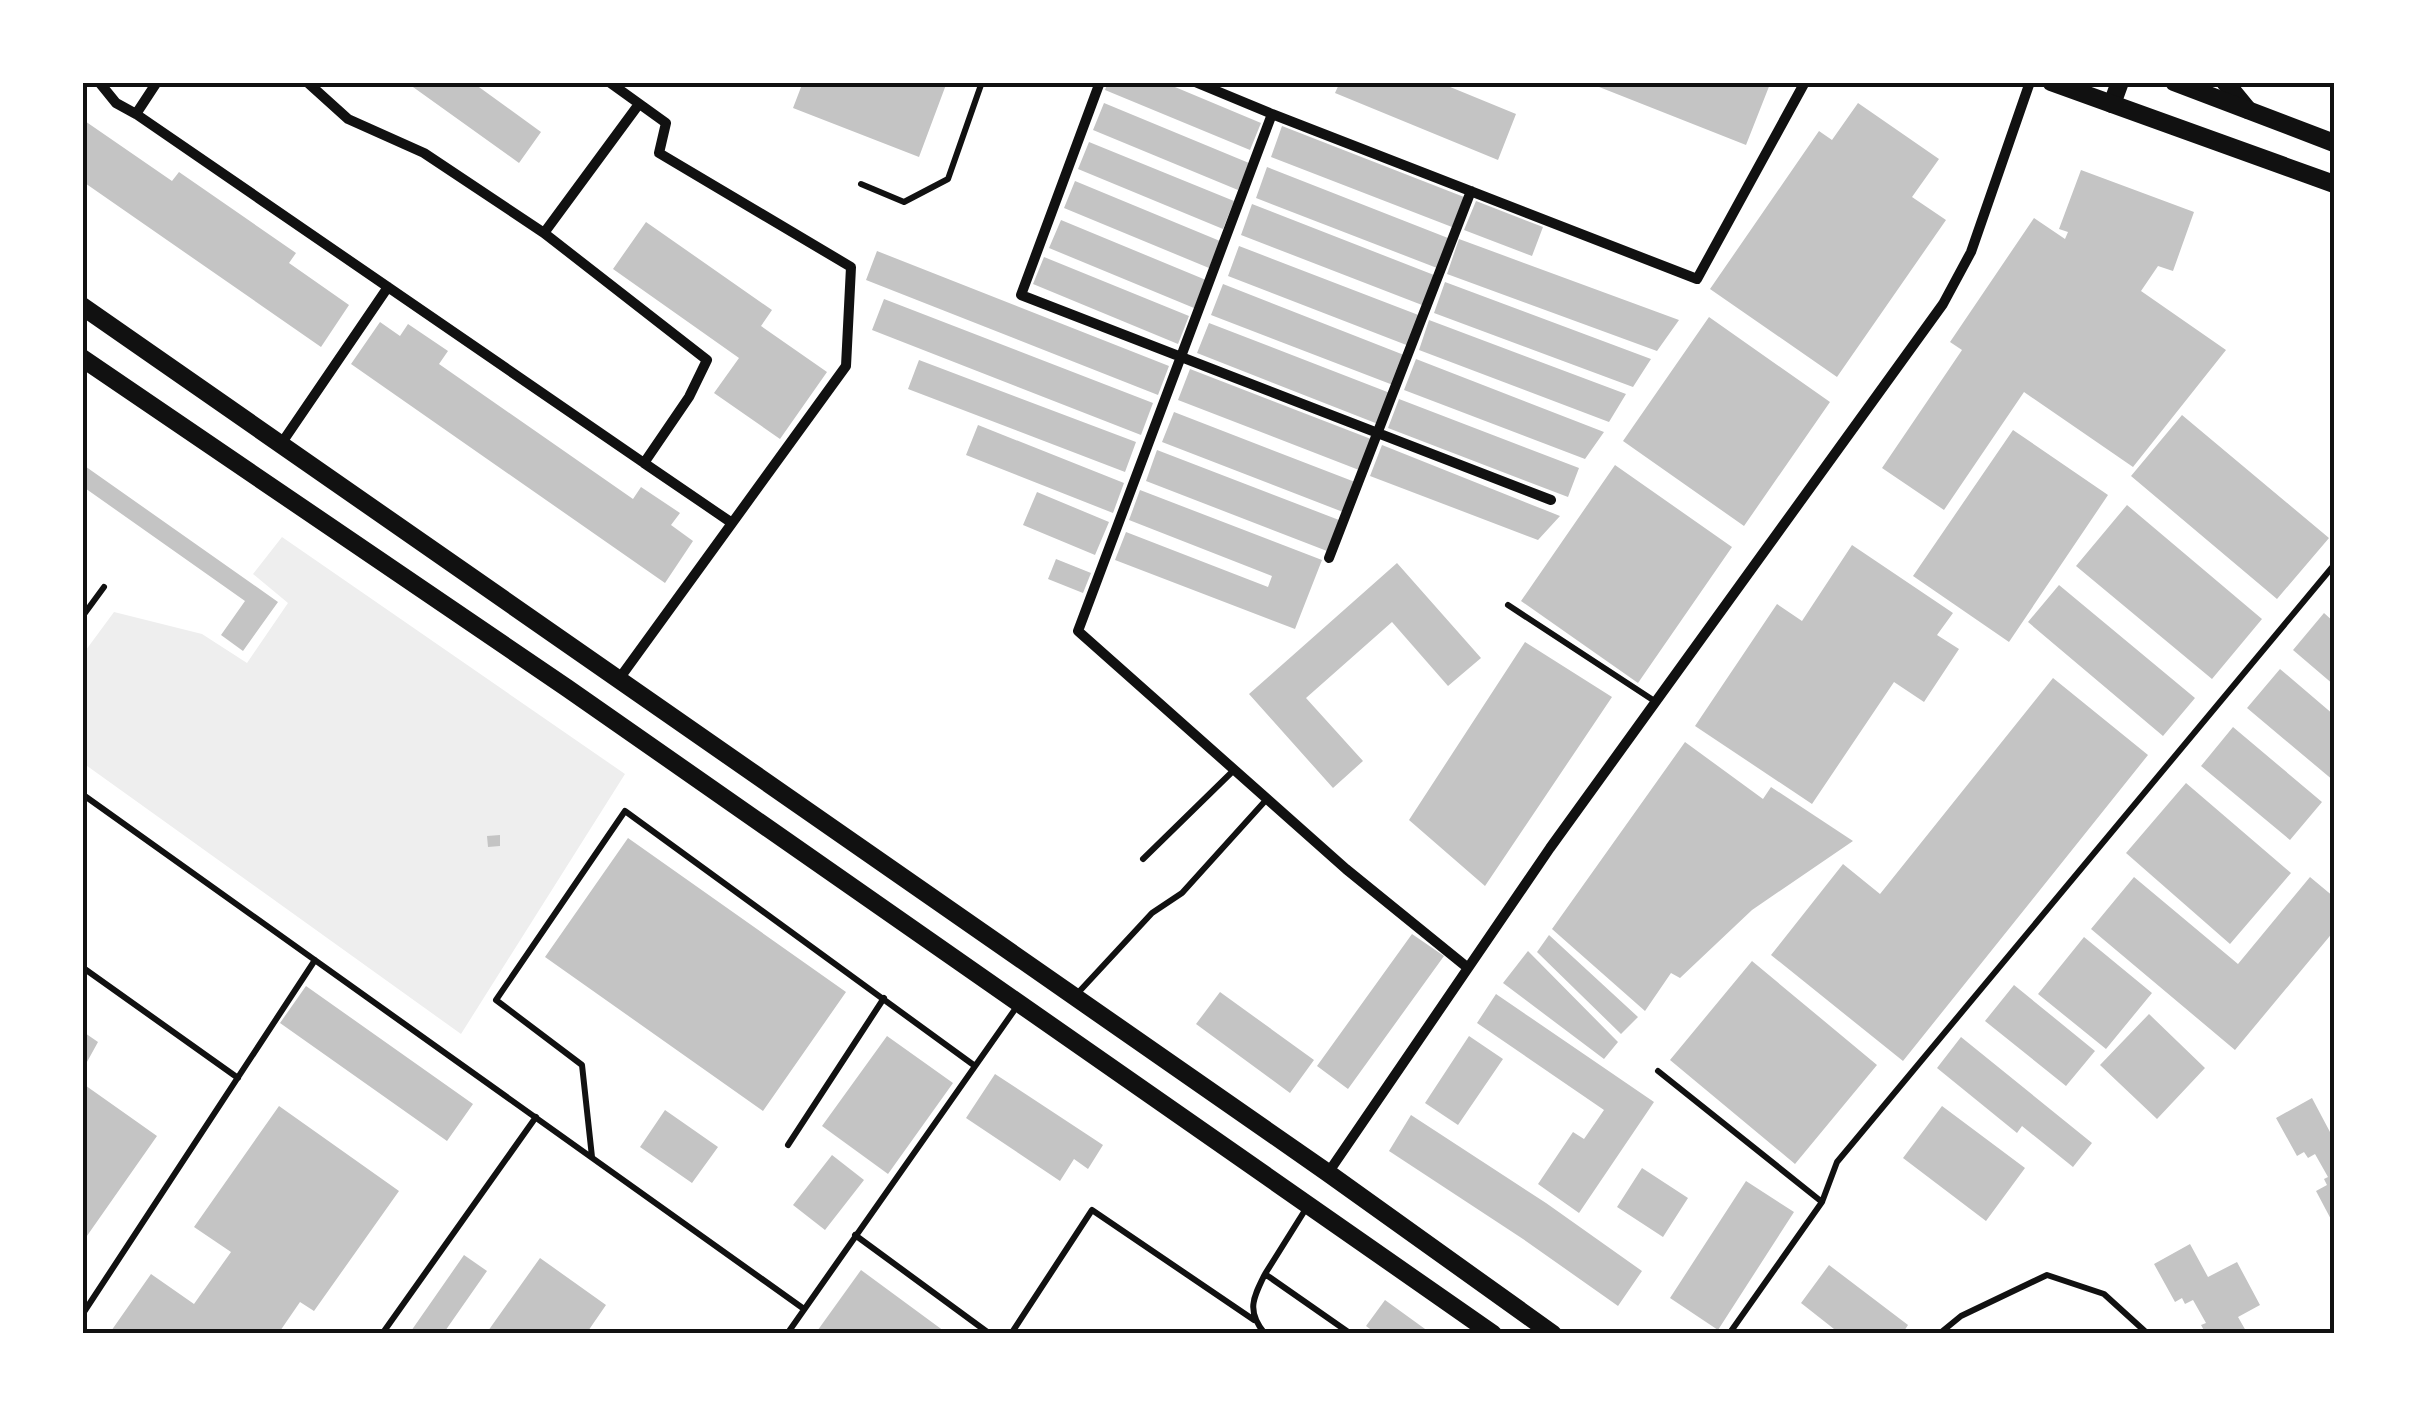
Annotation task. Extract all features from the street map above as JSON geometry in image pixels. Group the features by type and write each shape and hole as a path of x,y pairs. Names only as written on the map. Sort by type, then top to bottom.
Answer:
{"main road":[{"path":"2052,82 2092,90 2112,104 2334,184"},
{"path":"2112,104 2120,82"},
{"path":"2174,82 2334,144"},
{"path":"2225,82 2248,110"},
{"path":"82,306 1328,1173 1553,1334"},
{"path":"82,358 567,688 1493,1334"}],"street":[{"path":"99,82 116,103 732,523"},
{"path":"136,114 156,82"},
{"path":"307,82 348,119 424,153 544,233 707,360 689,396 644,463"},
{"path":"609,82 666,123 659,153 850,267 846,366 619,679"},
{"path":"1100,82 1021,295 1551,500"},
{"path":"1195,82 1697,279 1805,82"},
{"path":"1328,1173 1468,968 1942,304 1971,252 2030,82"},
{"path":"544,233 638,104"},
{"path":"1272,114 1078,631 1266,800 1468,968"},
{"path":"1329,558 1471,191"},
{"path":"281,444 388,287"}],"lane":[{"path":"861,184 904,202 948,179 982,82"},
{"path":"1729,1334 1822,1202 1837,1162 2334,564"},
{"path":"82,617 104,587"},
{"path":"1508,605 1656,702"},
{"path":"1142,859 1234,771"},
{"path":"82,794 804,1309"},
{"path":"1074,996 1152,912 1182,893 1266,800"},
{"path":"592,1157 582,1064 496,1000 626,811 974,1066"},
{"path":"82,1315 315,960"},
{"path":"82,968 238,1078"},
{"path":"788,1145 884,998"},
{"path":"788,1334 1019,1004"},
{"path":"1658,1071 1822,1202"},
{"path":"382,1334 536,1118"},
{"path":"1254,1320 1253,1298 1308,1206"},
{"path":"1011,1334 1092,1210 1254,1320 1265,1334"},
{"path":"855,1235 990,1334"},
{"path":"1265,1274 1351,1334"},
{"path":"1940,1334 1961,1316 2047,1275 2104,1294 2148,1334"}],"shaded area":[{"path":"282,537 625,774 461,1034 83,763 83,654 114,612 202,634 247,663 288,603 253,574"}],"building":[{"path":"406,82 472,82 541,132 519,163"},
{"path":"803,82 947,82 919,157 793,108"},
{"path":"1108,82 1163,82 1261,123 1250,150 1105,90"},
{"path":"1340,82 1438,82 1516,114 1498,160 1335,93"},
{"path":"1589,83 1770,84 1746,145"},
{"path":"1104,103 1249,163 1238,190 1093,130"},
{"path":"1858,103 1939,159 1912,197 1946,220 1837,377 1710,289 1819,131 1832,140"},
{"path":"82,119 172,181 179,172 296,253 289,263 349,305 321,347 82,181"},
{"path":"1282,126 1464,197 1452,227 1271,157"},
{"path":"1089,142 1234,201 1223,229 1078,169"},
{"path":"1267,167 1448,238 1437,268 1256,198"},
{"path":"2081,170 2194,212 2173,271 2158,266 2141,291 2226,350 2133,467 2024,392 1944,510 1882,468 1962,350 1950,342 2034,218 2065,239 2068,232 2059,229"},
{"path":"1075,181 1220,241 1209,268 1064,208"},
{"path":"1476,201 1543,227 1532,256 1464,230"},
{"path":"1252,204 1434,275 1422,305 1241,235"},
{"path":"1061,220 1206,280 1194,308 1049,248"},
{"path":"646,222 772,310 761,326 827,372 780,439 714,393 739,358 613,269"},
{"path":"1459,239 1679,320 1657,351 1447,274"},
{"path":"1239,246 1421,316 1409,346 1228,276"},
{"path":"877,251 1169,366 1158,395 866,280"},
{"path":"1044,257 1189,316 1178,344 1033,284"},
{"path":"1445,282 1651,359 1633,387 1434,313"},
{"path":"1223,284 1404,355 1393,385 1211,315"},
{"path":"884,299 1153,403 1141,435 872,330"},
{"path":"1709,317 1830,402 1744,526 1623,441"},
{"path":"1429,320 1626,394 1609,422 1419,350"},
{"path":"380,322 400,336 408,324 448,351 439,364 633,499 641,487 680,513 671,525 693,541 665,583 351,364"},
{"path":"1209,323 1390,393 1378,424 1197,353"},
{"path":"1416,359 1604,432 1585,459 1404,390"},
{"path":"919,360 1136,442 1125,472 908,389"},
{"path":"1190,369 1371,439 1359,470 1178,400"},
{"path":"1399,399 1579,468 1568,497 1388,428"},
{"path":"1174,412 1355,482 1343,512 1162,442"},
{"path":"2182,415 2329,538 2277,599 2131,476"},
{"path":"978,425 1124,483 1113,513 966,455"},
{"path":"2013,430 2108,495 2009,642 1913,576"},
{"path":"1382,445 1560,516 1538,540 1370,476"},
{"path":"1157,450 1339,520 1327,551 1146,481"},
{"path":"82,464 278,602 243,651 221,635 245,601 82,486"},
{"path":"1615,465 1732,547 1638,683 1521,601"},
{"path":"1140,490 1322,560 1295,629 1115,560 1126,532 1268,587 1272,576 1129,520"},
{"path":"1037,492 1109,522 1095,555 1023,525"},
{"path":"2127,505 2262,619 2212,679 2076,566"},
{"path":"1852,545 1953,613 1937,635 1959,649 1924,702 1894,682 1812,804 1695,726 1777,604 1802,621"},
{"path":"1056,559 1091,573 1083,593 1048,579"},
{"path":"1397,563 1481,658 1448,686 1392,622 1306,698 1363,761 1333,788 1249,694"},
{"path":"2059,585 2195,698 2163,736 2028,622"},
{"path":"2324,613 2334,622 2334,685 2293,650"},
{"path":"1525,642 1612,697 1485,886 1409,820"},
{"path":"2280,669 2334,715 2334,781 2247,708"},
{"path":"2053,678 2148,755 1903,1061 1771,955 1843,864 1880,894"},
{"path":"2233,727 2322,802 2290,840 2201,766"},
{"path":"1685,742 1763,799 1771,787 1853,841 1752,910 1680,978 1671,973 1645,1011 1552,929"},
{"path":"2186,783 2291,873 2230,944 2126,853"},
{"path":"500,835 500,846 488,847 487,836"},
{"path":"628,838 846,992 763,1111 545,957"},
{"path":"2134,877 2238,964 2310,877 2334,897 2334,931 2235,1050 2091,929"},
{"path":"1412,934 1444,956 1348,1089 1317,1066"},
{"path":"1549,935 1638,1017 1621,1034 1537,952"},
{"path":"2084,937 2152,993 2106,1049 2038,994"},
{"path":"1528,951 1618,1042 1604,1059 1503,983"},
{"path":"1752,961 1877,1065 1795,1164 1670,1060"},
{"path":"2014,985 2095,1051 2066,1086 1985,1021"},
{"path":"306,986 473,1104 447,1141 280,1023"},
{"path":"1220,992 1314,1060 1290,1093 1196,1024"},
{"path":"1496,994 1654,1102 1579,1213 1538,1184 1573,1132 1584,1139 1604,1110 1477,1023"},
{"path":"2149,1014 2205,1068 2157,1119 2100,1065"},
{"path":"82,1031 98,1042 82,1071"},
{"path":"887,1036 953,1083 888,1174 822,1126"},
{"path":"1469,1036 1503,1059 1458,1125 1425,1103"},
{"path":"1961,1037 2092,1143 2073,1167 2022,1126 2017,1133 1937,1068"},
{"path":"995,1074 1103,1145 1088,1169 1074,1159 1060,1181 966,1118"},
{"path":"82,1083 157,1136 82,1243"},
{"path":"2312,1098 2330,1132 2334,1129 2334,1225 2316,1191 2327,1185 2324,1179 2328,1177 2315,1154 2308,1158 2304,1152 2297,1156 2276,1118"},
{"path":"279,1106 399,1191 314,1311 300,1302 278,1334 109,1334 151,1274 194,1304 231,1252 194,1227"},
{"path":"1942,1106 2025,1168 1986,1221 1903,1158"},
{"path":"665,1110 718,1147 692,1183 640,1147"},
{"path":"1411,1115 1642,1271 1618,1306 1389,1151"},
{"path":"832,1155 864,1180 825,1230 793,1205"},
{"path":"1642,1168 1688,1198 1663,1237 1617,1207"},
{"path":"1746,1181 1794,1212 1718,1330 1670,1298"},
{"path":"2190,1244 2208,1277 2237,1262 2260,1305 2238,1317 2246,1331 2206,1334 2201,1325 2206,1323 2193,1300 2185,1304 2182,1298 2175,1302 2154,1264"},
{"path":"464,1255 487,1271 443,1334 409,1334"},
{"path":"540,1258 606,1305 586,1334 492,1334 488,1331"},
{"path":"1829,1265 1908,1325 1902,1334 1831,1334 1834,1329 1801,1303"},
{"path":"861,1270 948,1334 815,1334"},
{"path":"1385,1300 1432,1334 1377,1334 1366,1326"}]}
